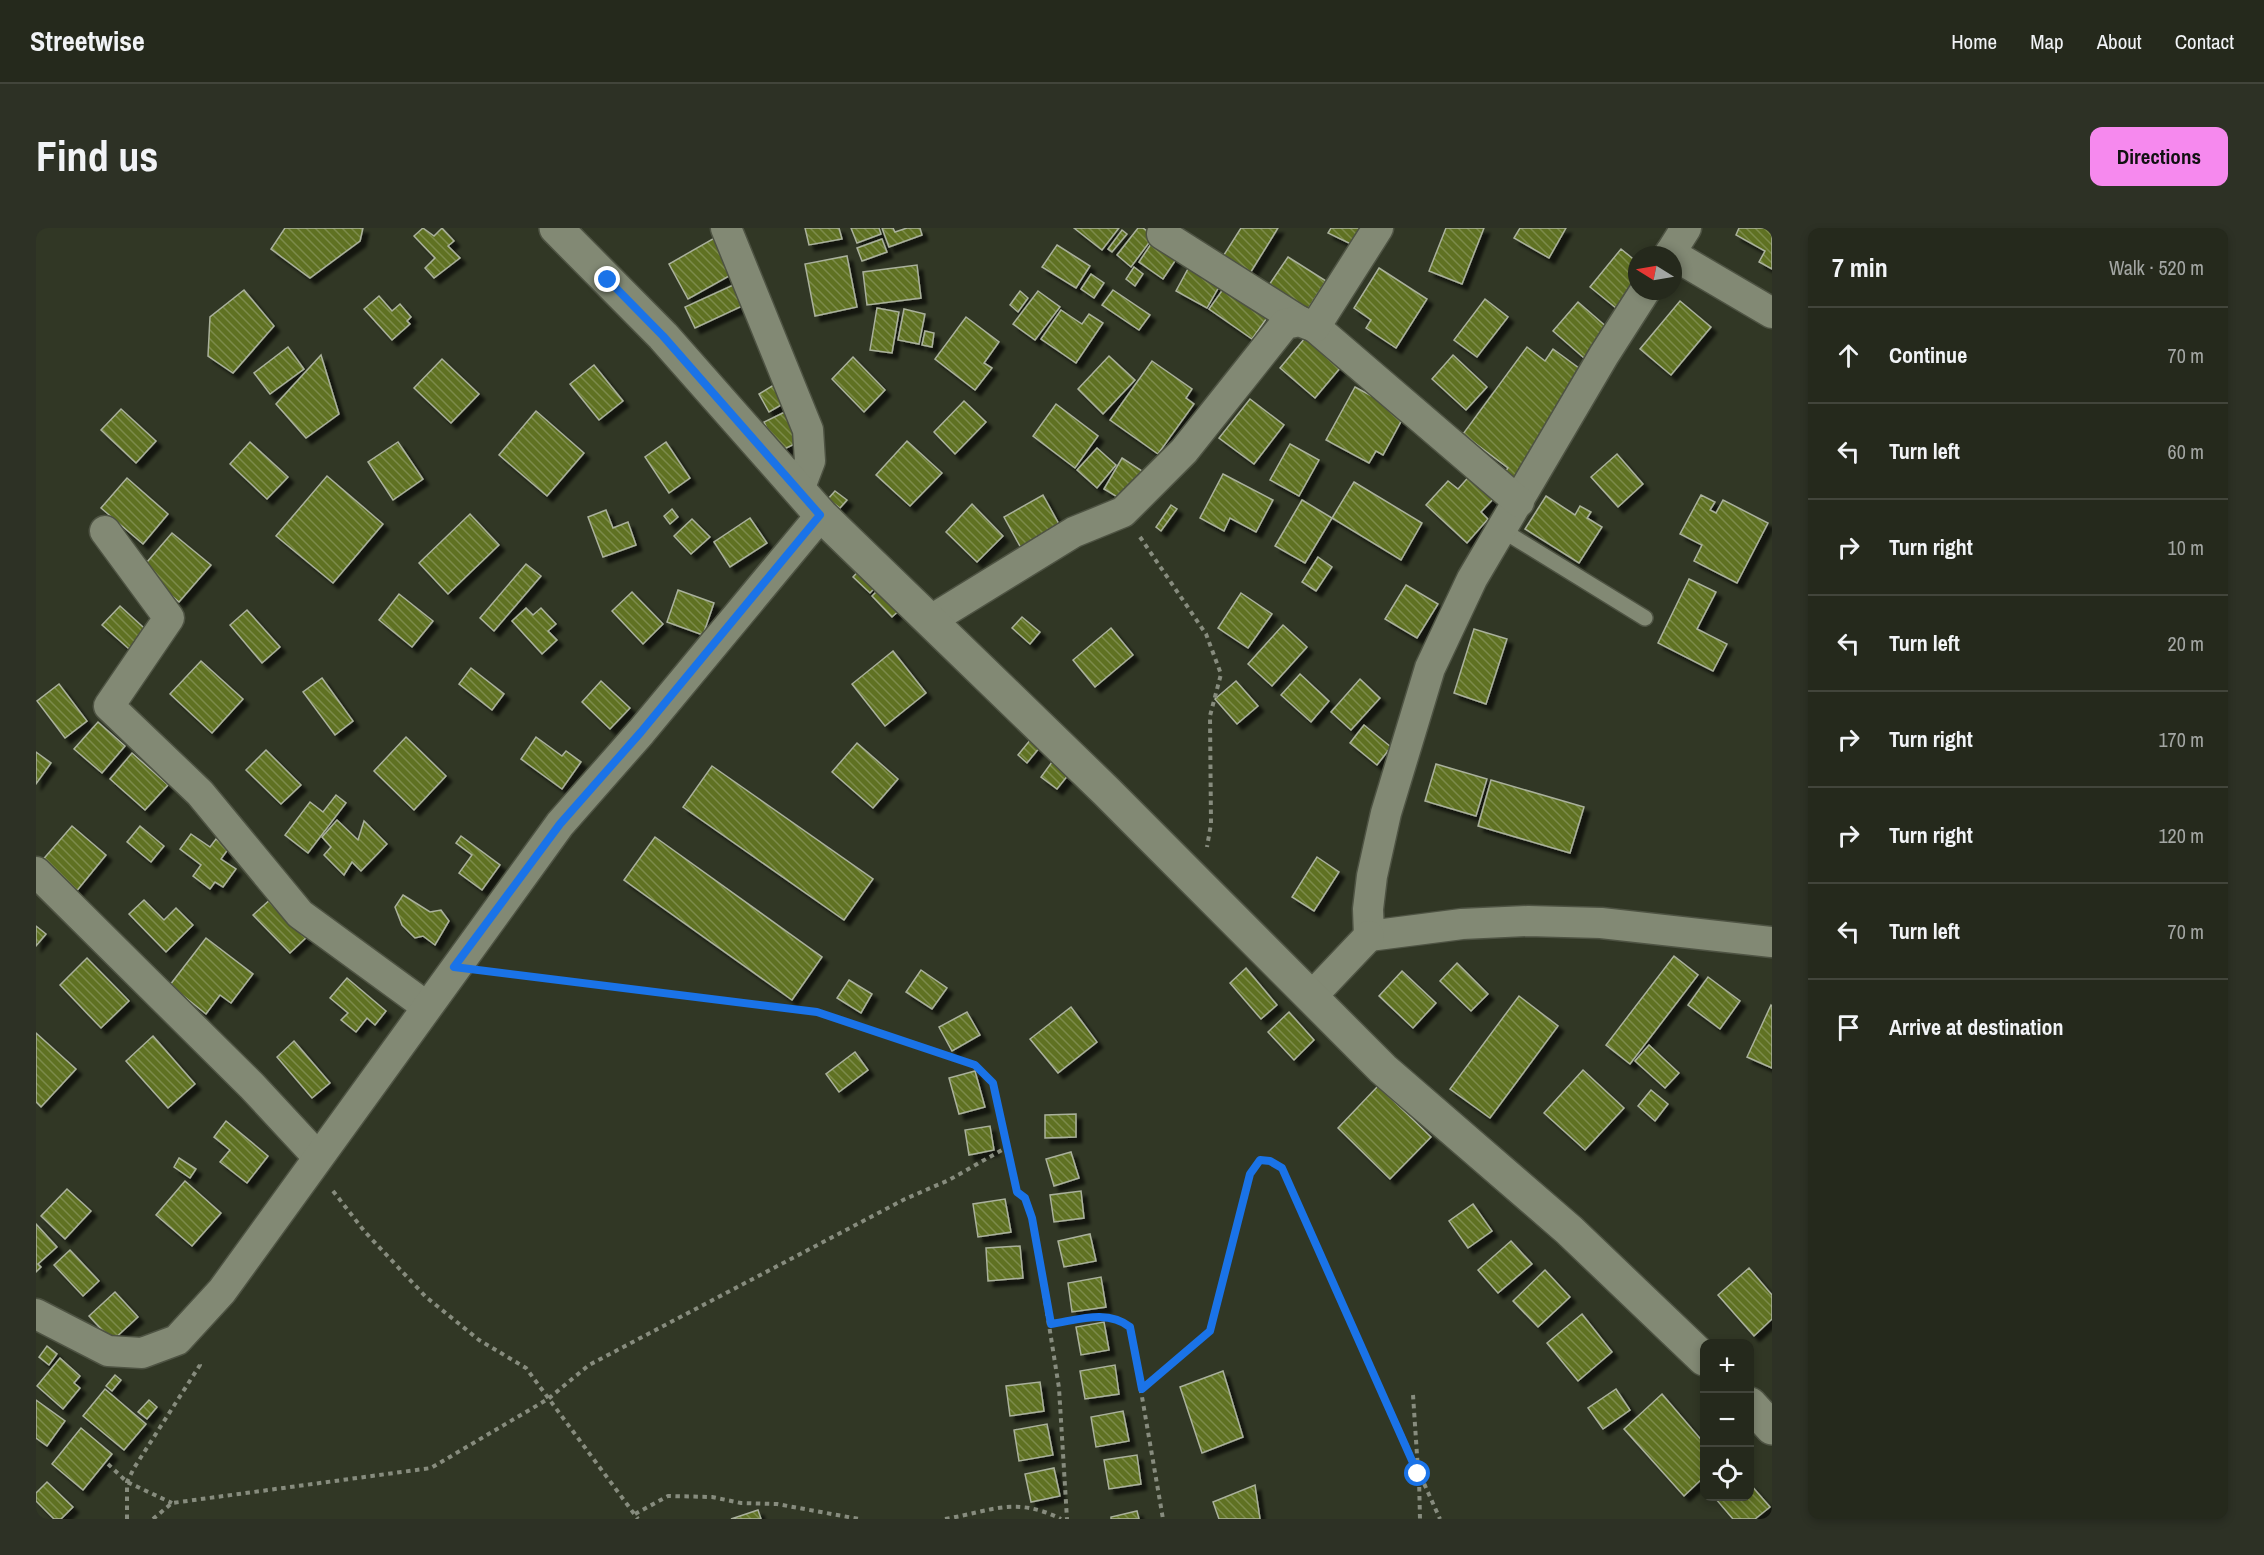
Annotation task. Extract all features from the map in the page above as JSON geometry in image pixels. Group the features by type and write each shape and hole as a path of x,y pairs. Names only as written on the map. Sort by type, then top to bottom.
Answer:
{"street":[{"path":"556,228 663,336 820,515 931,620 1313,995 1383,1069 1569,1230 1700,1355"},
{"path":"726,228 808,430 810,461 799,490"},
{"path":"1307,324 1378,228"},
{"path":"1674,246 1686,228"},
{"path":"1162,234 1307,324 1519,502"},
{"path":"1682,261 1772,313"},
{"path":"1369,936 1368,909 1374,865 1386,813 1430,668 1472,579 1604,356 1640,300"},
{"path":"931,620 1074,532 1123,512 1184,451 1286,324 1307,324"},
{"path":"36,1314 108,1351 142,1353 177,1340 222,1291 314,1160 560,824 641,732 820,515"},
{"path":"105,531 169,618 109,706 200,794 300,914 426,1006"},
{"path":"36,872 252,1086 314,1160"},
{"path":"1313,995 1369,936 1462,924 1527,921 1600,923 1772,942"},
{"path":"1754,1409 1772,1428"}],"lane":[{"path":"1502,530 1644,618"}],"path":[{"path":"1123,512 1206,634 1221,674 1210,716 1211,824 1200,886"},
{"path":"454,967 817,1012 975,1065 993,1083 1017,1192 1025,1198 1032,1218 1051,1324 1059,1388 1067,1519"},
{"path":"153,1519 172,1503 430,1468 548,1399 589,1365 905,1199 949,1180 1008,1146"},
{"path":"314,1160 365,1232 426,1297 479,1340 526,1368 636,1517 668,1496 712,1497 741,1503 777,1504 859,1519"},
{"path":"1142,1389 1210,1331 1250,1174 1260,1160 1270,1161 1282,1168 1440,1519"},
{"path":"1051,1324 1105,1316 1124,1322 1130,1327 1142,1389 1156,1487 1164,1519"},
{"path":"127,1519 127,1482 200,1365 197,1357 177,1340"},
{"path":"1413,1395 1420,1519"},
{"path":"108,1464 127,1482 172,1503"},
{"path":"945,1519 1008,1505 1044,1510 1061,1519"}],"building":[{"path":"285,228 363,228 360,241 310,278 271,249"},
{"path":"423,228 434,236 442,228 454,241 448,246 460,258 434,278 425,268 435,258 414,236"},
{"path":"805,228 839,228 842,239 809,245"},
{"path":"851,228 879,228 881,234 857,243"},
{"path":"882,228 893,228 895,232 907,228 920,228 922,235 889,247"},
{"path":"1074,228 1119,228 1102,250"},
{"path":"1138,228 1143,228 1154,236 1131,267 1117,255"},
{"path":"1241,228 1278,228 1249,275 1222,258"},
{"path":"1331,228 1363,228 1355,246 1328,233"},
{"path":"1446,228 1484,228 1462,284 1429,271"},
{"path":"1520,228 1566,228 1549,258 1514,238"},
{"path":"1739,228 1772,228 1772,269 1759,262 1765,251 1736,235"},
{"path":"1122,230 1127,234 1112,252 1108,249"},
{"path":"718,236 738,271 688,299 669,264"},
{"path":"882,239 887,252 862,261 857,248"},
{"path":"1153,241 1177,258 1163,279 1139,262"},
{"path":"1057,245 1090,266 1076,288 1042,267"},
{"path":"1621,249 1628,255 1628,293 1616,308 1590,287"},
{"path":"847,256 857,307 815,316 805,264"},
{"path":"1288,257 1326,281 1308,309 1269,285"},
{"path":"917,265 921,298 867,305 863,272"},
{"path":"1134,267 1143,274 1135,286 1126,279"},
{"path":"1189,267 1220,285 1207,308 1176,291"},
{"path":"1379,268 1427,299 1396,348 1366,328 1371,320 1354,308"},
{"path":"1091,274 1104,283 1094,298 1081,289"},
{"path":"742,281 751,302 695,328 685,307"},
{"path":"1226,285 1269,315 1252,339 1209,309"},
{"path":"244,290 274,326 233,373 208,356 210,317"},
{"path":"1113,290 1150,315 1139,330 1102,305"},
{"path":"1020,291 1028,298 1018,312 1010,305"},
{"path":"1038,291 1060,307 1035,340 1013,324"},
{"path":"379,296 392,311 400,304 411,317 407,321 410,324 392,340 364,309"},
{"path":"1485,299 1508,317 1477,357 1454,340"},
{"path":"1680,301 1711,327 1671,375 1640,349"},
{"path":"1578,302 1609,329 1584,358 1553,331"},
{"path":"877,308 899,312 892,353 870,350"},
{"path":"904,309 925,314 919,344 898,340"},
{"path":"1061,310 1082,324 1089,314 1103,323 1076,363 1041,339"},
{"path":"966,317 999,342 984,363 992,368 975,390 935,359"},
{"path":"925,331 934,333 932,347 922,345"},
{"path":"1310,332 1346,361 1315,398 1280,368"},
{"path":"288,347 304,369 270,394 254,373"},
{"path":"1527,347 1545,361 1553,349 1591,377 1512,484 1502,476 1508,468 1463,434"},
{"path":"321,355 339,414 306,438 276,404"},
{"path":"1453,355 1487,387 1466,410 1432,379"},
{"path":"1109,356 1135,380 1103,414 1078,389"},
{"path":"853,357 885,390 864,412 832,379"},
{"path":"442,359 479,394 451,423 414,388"},
{"path":"1152,361 1192,389 1186,398 1194,404 1158,454 1110,420"},
{"path":"594,365 623,401 599,420 570,384"},
{"path":"777,383 788,401 769,412 759,394"},
{"path":"1355,387 1405,414 1383,455 1376,451 1369,463 1326,440"},
{"path":"1250,399 1284,425 1254,464 1219,438"},
{"path":"964,401 986,422 955,454 934,432"},
{"path":"1056,404 1098,436 1075,468 1033,436"},
{"path":"121,409 156,441 136,463 101,430"},
{"path":"789,410 803,440 778,452 764,422"},
{"path":"536,411 584,453 547,496 499,455"},
{"path":"907,441 942,473 910,506 876,475"},
{"path":"250,442 288,477 267,499 230,464"},
{"path":"398,442 423,479 393,500 368,462"},
{"path":"666,442 690,478 669,493 645,457"},
{"path":"1290,444 1319,460 1299,496 1270,480"},
{"path":"1097,448 1116,465 1097,488 1077,470"},
{"path":"1617,454 1643,484 1618,507 1591,477"},
{"path":"1122,458 1142,471 1124,501 1104,489"},
{"path":"1472,473 1496,496 1481,512 1488,519 1467,543 1426,505 1448,481 1458,489"},
{"path":"1223,474 1273,500 1256,532 1230,518 1224,531 1200,518"},
{"path":"327,476 383,524 333,583 276,536"},
{"path":"127,478 168,514 143,544 101,508"},
{"path":"1354,482 1422,523 1401,560 1332,518"},
{"path":"835,491 847,500 840,508 828,499"},
{"path":"1043,495 1060,526 1021,548 1004,517"},
{"path":"1701,495 1715,502 1710,510 1716,513 1723,500 1768,523 1737,583 1694,561 1702,545 1680,534"},
{"path":"1546,496 1575,515 1580,506 1591,512 1587,518 1602,527 1579,563 1525,529"},
{"path":"1302,500 1332,518 1305,563 1275,546"},
{"path":"972,504 1003,536 977,562 946,532"},
{"path":"1171,505 1177,509 1161,531 1156,527"},
{"path":"672,509 678,517 670,524 664,516"},
{"path":"606,510 613,528 628,522 636,545 603,557 588,517"},
{"path":"470,514 499,545 448,594 419,563"},
{"path":"750,518 767,543 730,567 714,542"},
{"path":"692,519 710,537 691,554 674,536"},
{"path":"172,533 211,565 179,602 141,569"},
{"path":"1318,557 1332,567 1316,591 1302,582"},
{"path":"526,564 541,576 494,631 480,618"},
{"path":"865,564 882,580 870,593 853,577"},
{"path":"1689,579 1716,592 1697,629 1727,644 1713,671 1658,643"},
{"path":"883,585 904,606 892,617 872,596"},
{"path":"1406,585 1438,604 1417,638 1385,619"},
{"path":"678,590 714,603 703,635 667,622"},
{"path":"632,592 663,624 643,644 612,611"},
{"path":"1241,593 1272,614 1248,648 1218,628"},
{"path":"399,594 433,621 412,647 379,620"},
{"path":"120,606 154,637 137,656 102,625"},
{"path":"526,608 533,615 541,608 556,624 548,631 557,640 542,654 512,621"},
{"path":"247,610 280,647 262,663 230,625"},
{"path":"1022,617 1040,632 1030,644 1012,628"},
{"path":"1283,625 1307,647 1272,686 1248,664"},
{"path":"1111,628 1133,655 1095,687 1073,660"},
{"path":"1474,629 1507,639 1486,704 1454,693"},
{"path":"893,651 926,693 885,726 852,684"},
{"path":"201,661 243,699 212,733 170,694"},
{"path":"471,668 504,694 492,710 459,684"},
{"path":"1300,674 1329,701 1311,722 1281,695"},
{"path":"322,678 353,721 335,735 303,692"},
{"path":"1360,679 1380,698 1351,730 1331,712"},
{"path":"601,681 630,708 610,729 582,702"},
{"path":"1236,681 1258,706 1237,724 1215,699"},
{"path":"59,684 87,721 65,738 37,701"},
{"path":"98,722 125,746 102,773 74,749"},
{"path":"1364,725 1391,747 1377,765 1350,743"},
{"path":"406,737 446,776 414,810 374,771"},
{"path":"536,737 562,756 566,751 581,762 562,789 521,759"},
{"path":"1031,739 1040,747 1027,763 1018,755"},
{"path":"857,743 898,779 873,808 832,772"},
{"path":"266,750 301,785 281,804 246,770"},
{"path":"36,752 51,763 36,784"},
{"path":"132,753 168,785 145,810 110,779"},
{"path":"1052,762 1069,774 1057,789 1041,777"},
{"path":"1436,764 1487,779 1476,816 1425,801"},
{"path":"712,766 873,879 844,920 683,807"},
{"path":"1491,780 1584,807 1570,853 1478,826"},
{"path":"336,795 346,803 308,853 285,835 310,802 323,812"},
{"path":"337,820 358,840 364,821 387,844 361,871 352,862 344,875 324,855 331,847 322,837"},
{"path":"72,826 106,855 75,893 40,863"},
{"path":"140,826 164,846 151,862 127,842"},
{"path":"191,834 210,847 216,839 229,848 221,859 236,869 223,887 215,882 210,889 193,876 201,865 180,849"},
{"path":"461,836 500,865 482,890 459,873 472,855 456,843"},
{"path":"655,837 822,957 792,1000 624,880"},
{"path":"1317,857 1339,872 1314,911 1292,897"},
{"path":"403,895 430,912 441,910 449,921 435,945 423,936 415,938 402,925 395,907"},
{"path":"273,897 309,935 290,953 253,915"},
{"path":"144,900 164,920 176,908 193,925 166,952 129,914"},
{"path":"36,926 46,934 36,946"},
{"path":"206,938 253,974 231,1003 220,995 206,1014 170,985"},
{"path":"1674,956 1698,975 1630,1064 1606,1045"},
{"path":"87,958 129,1001 101,1028 60,985"},
{"path":"1457,963 1488,994 1471,1011 1440,981"},
{"path":"1246,968 1277,1005 1261,1019 1230,983"},
{"path":"921,970 947,988 932,1009 906,992"},
{"path":"1402,971 1436,1003 1413,1028 1379,996"},
{"path":"1708,977 1740,1001 1720,1029 1688,1005"},
{"path":"347,978 386,1011 375,1025 367,1018 356,1032 341,1020 348,1013 330,998"},
{"path":"849,980 872,994 861,1013 837,998"},
{"path":"1519,996 1558,1026 1490,1118 1450,1089"},
{"path":"1772,1006 1772,1068 1747,1057"},
{"path":"1071,1007 1097,1042 1058,1073 1030,1039"},
{"path":"967,1012 980,1035 952,1051 939,1027"},
{"path":"1289,1012 1314,1040 1294,1060 1268,1032"},
{"path":"36,1033 76,1069 41,1107 36,1102"},
{"path":"153,1036 195,1084 168,1108 126,1061"},
{"path":"294,1041 330,1083 312,1098 277,1057"},
{"path":"1649,1045 1679,1073 1665,1088 1635,1061"},
{"path":"855,1052 868,1070 839,1092 826,1074"},
{"path":"1583,1070 1624,1108 1585,1150 1544,1113"},
{"path":"975,1071 985,1107 959,1114 949,1078"},
{"path":"1378,1086 1431,1137 1390,1179 1338,1128"},
{"path":"1651,1090 1668,1104 1655,1121 1638,1106"},
{"path":"1076,1114 1076,1137 1045,1138 1045,1115"},
{"path":"226,1121 268,1156 247,1183 220,1162 230,1150 214,1137"},
{"path":"990,1126 994,1150 969,1155 965,1130"},
{"path":"1071,1152 1079,1178 1054,1186 1046,1159"},
{"path":"179,1158 196,1169 190,1178 174,1167"},
{"path":"185,1181 221,1213 192,1246 156,1215"},
{"path":"67,1189 91,1211 65,1239 41,1216"},
{"path":"1081,1191 1084,1218 1054,1222 1050,1195"},
{"path":"1005,1199 1011,1232 978,1237 973,1204"},
{"path":"1473,1204 1492,1231 1468,1248 1449,1221"},
{"path":"36,1224 57,1247 38,1264 41,1267 36,1272"},
{"path":"1090,1234 1096,1261 1064,1267 1058,1241"},
{"path":"1511,1241 1532,1264 1498,1293 1478,1270"},
{"path":"1020,1246 1023,1278 988,1281 986,1248"},
{"path":"70,1250 99,1281 83,1296 54,1265"},
{"path":"1749,1268 1772,1295 1772,1319 1754,1336 1718,1295"},
{"path":"1545,1270 1570,1297 1538,1327 1513,1301"},
{"path":"1101,1277 1106,1307 1072,1312 1068,1283"},
{"path":"115,1292 138,1317 112,1341 89,1316"},
{"path":"1582,1314 1612,1352 1578,1381 1547,1343"},
{"path":"1104,1322 1109,1350 1081,1355 1076,1327"},
{"path":"47,1346 57,1354 49,1365 39,1357"},
{"path":"60,1358 80,1376 74,1383 80,1388 63,1409 37,1386"},
{"path":"1115,1365 1119,1394 1085,1399 1080,1371"},
{"path":"1223,1371 1243,1437 1202,1453 1180,1387"},
{"path":"115,1375 121,1380 112,1391 106,1386"},
{"path":"1040,1382 1044,1411 1010,1416 1006,1386"},
{"path":"105,1389 146,1424 124,1450 83,1416"},
{"path":"1616,1389 1630,1410 1603,1429 1588,1408"},
{"path":"1662,1394 1700,1438 1700,1481 1684,1496 1624,1429"},
{"path":"36,1400 65,1421 47,1446 36,1438"},
{"path":"149,1400 157,1407 147,1419 138,1412"},
{"path":"1123,1411 1129,1441 1096,1447 1091,1417"},
{"path":"1047,1424 1053,1455 1019,1461 1014,1430"},
{"path":"81,1428 112,1454 83,1490 52,1464"},
{"path":"1137,1455 1141,1484 1109,1489 1104,1460"},
{"path":"1054,1468 1060,1496 1031,1502 1025,1474"},
{"path":"47,1482 73,1507 61,1519 54,1519 36,1501 36,1493"},
{"path":"1255,1485 1260,1519 1219,1519 1213,1502"},
{"path":"1754,1489 1770,1507 1755,1519 1733,1519 1718,1501 1754,1501"},
{"path":"758,1510 761,1519 731,1519"},
{"path":"1137,1511 1139,1519 1111,1519 1111,1517"}],"route":[{"path":"608,280 663,336 820,515 641,732 560,824 454,967 817,1012 975,1065 993,1083 1017,1192 1025,1198 1032,1218 1042,1287 1051,1324 1105,1316 1124,1322 1130,1327 1142,1389 1210,1331 1250,1174 1260,1160 1270,1161 1282,1168 1418,1474"}]}
